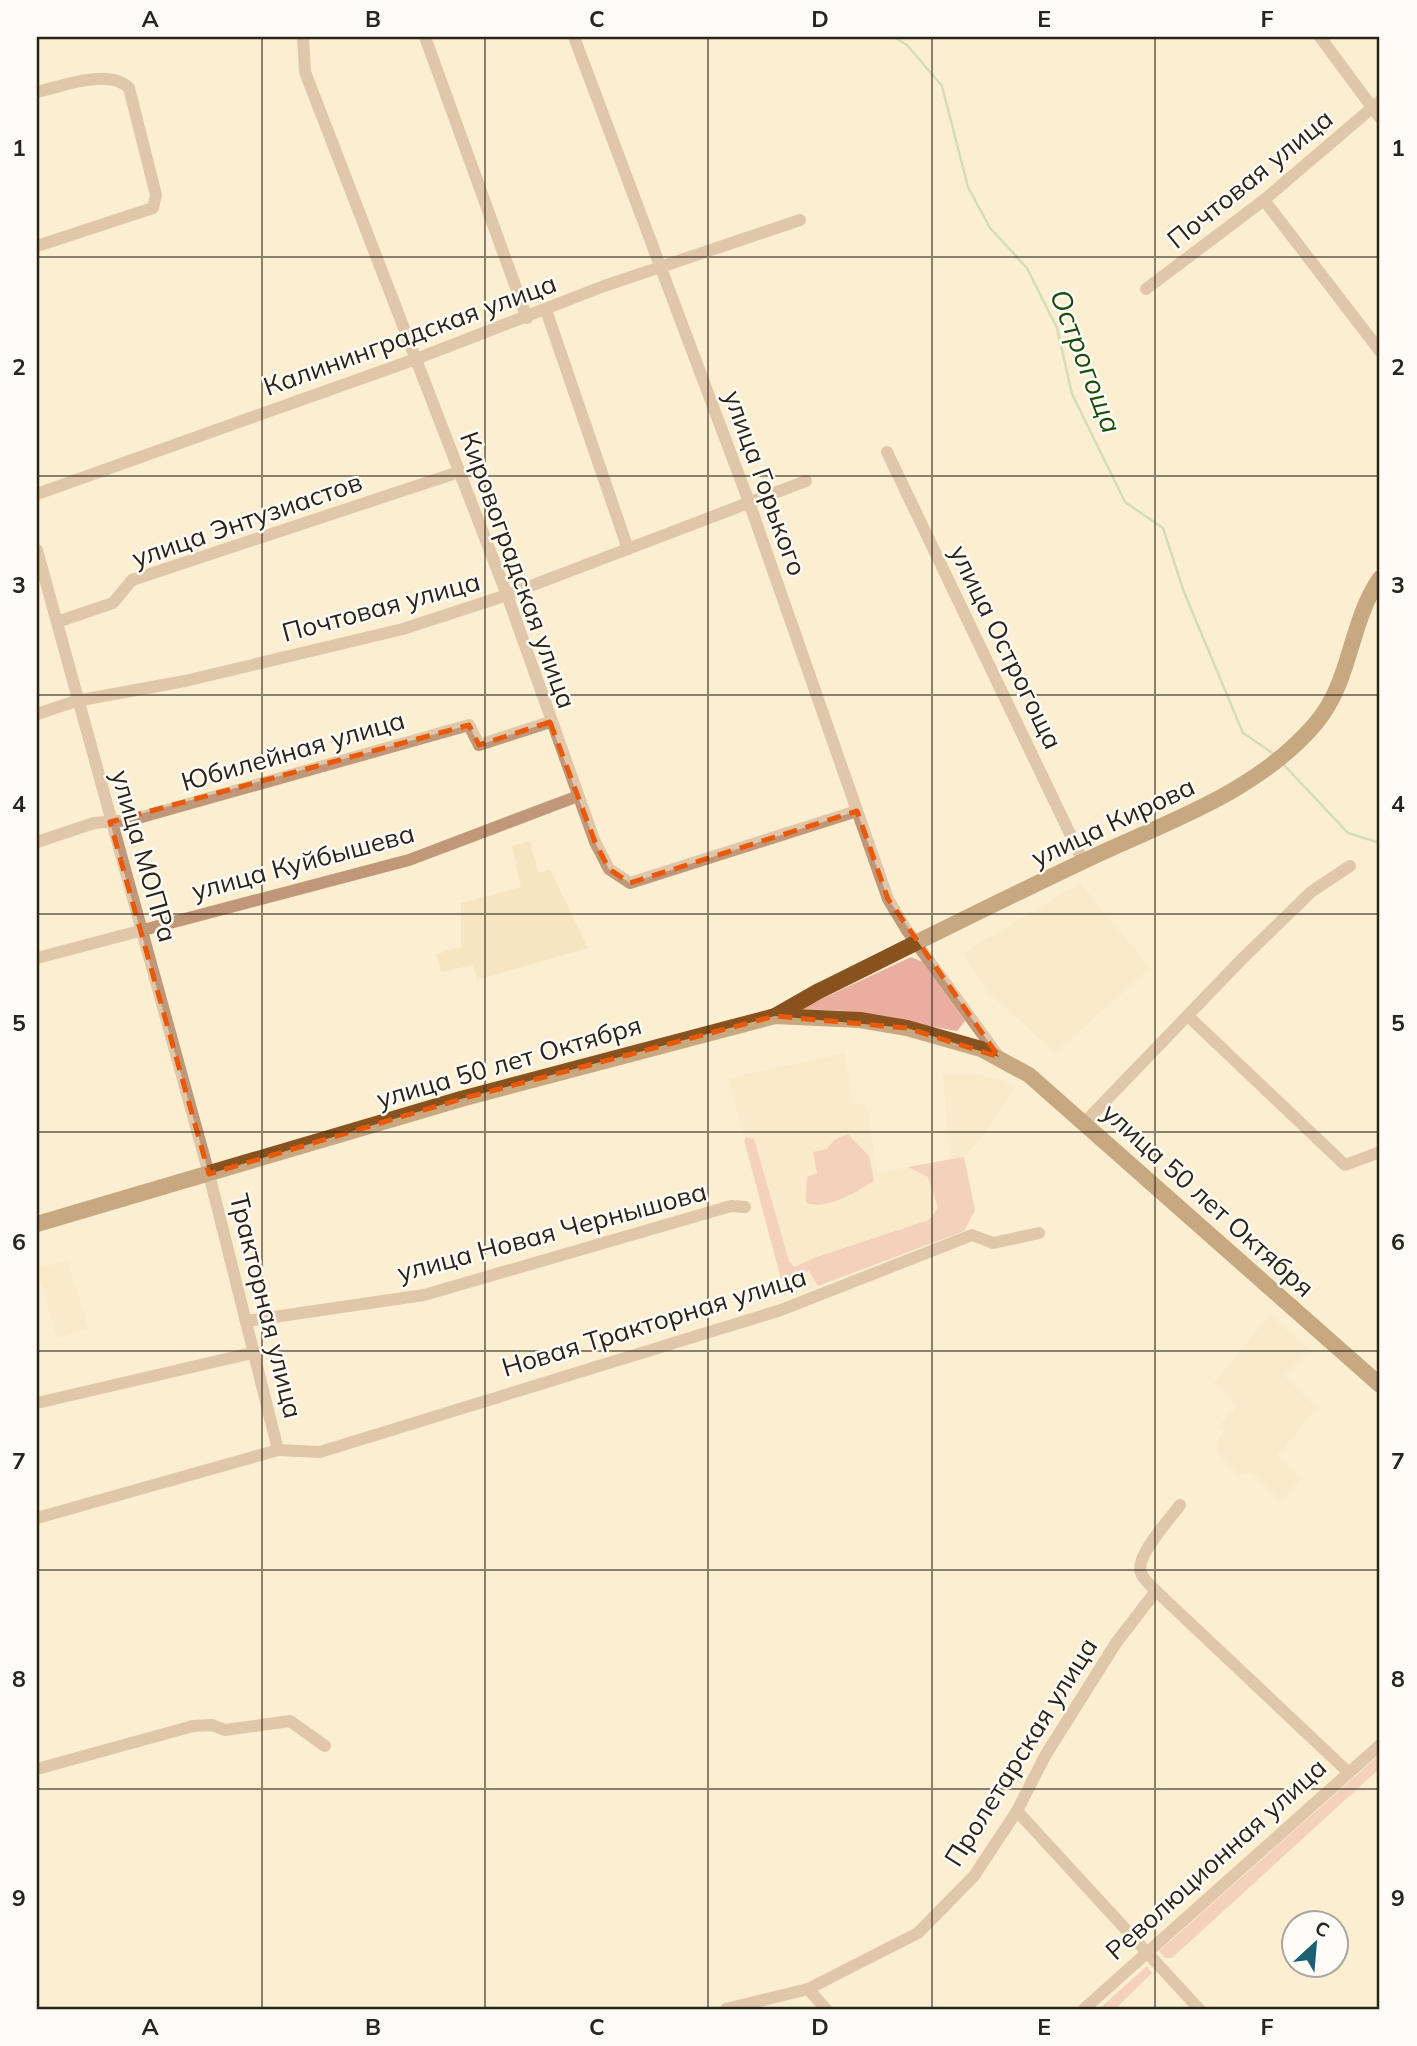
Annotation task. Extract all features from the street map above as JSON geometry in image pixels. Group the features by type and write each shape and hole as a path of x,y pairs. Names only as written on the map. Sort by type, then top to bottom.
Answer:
{"main road":[{"name":"улица Кирова","path":"775,1016 1083,861 1213,802 1258,774 1317,722 1334,696 1347,669 1367,601 1380,579"},
{"name":"улица 50 лет Октября","path":"37,1224 461,1099 775,1016 860,1020 952,1039 999,1057 1029,1074 1380,1385"}],"street":[{"name":"Кировоградская улица","path":"303,37 306,72 507,595 578,796 609,869 630,883 857,811"},
{"path":"425,37 527,318"},
{"name":"улица Горького","path":"574,37 749,502 888,899 917,943"},
{"path":"1320,37 1378,109"},
{"path":"37,92 108,78 123,82 129,88 156,195 153,208 37,246"},
{"name":"Почтовая улица","path":"1146,289 1378,109"},
{"path":"1264,200 1380,351"},
{"name":"Калининградская улица","path":"37,494 416,359 604,286 662,269 800,219"},
{"path":"546,310 628,549"},
{"name":"улица Острогоща","path":"887,453 1083,861"},
{"name":"улица Энтузиастов","path":"57,622 113,603 132,580 459,472"},
{"name":"Почтовая улица","path":"37,714 76,701 185,681 402,629 507,595 806,481"},
{"name":"улица МОПРа","path":"37,550 76,701 209,1174"},
{"name":"Юбилейная улица","path":"37,842 94,823 131,820 469,725 479,745 550,722"},
{"name":"улица Куйбышева","path":"37,958 141,928 409,860 578,796"},
{"path":"1084,1123 1311,892 1350,866"},
{"name":"улица 50 лет Октября","path":"917,943 999,1057"},
{"path":"1188,1016 1345,1166 1380,1152"},
{"name":"Тракторная улица","path":"37,1518 278,1450 256,1352 209,1174"},
{"name":"улица Новая Чернышова","path":"246,1321 424,1295 731,1206 745,1207"},
{"name":"Новая Тракторная улица","path":"278,1450 320,1451 780,1310 972,1235 993,1243 1040,1233"},
{"path":"37,1403 256,1352"},
{"path":"1180,1505 1146,1550 1139,1564 1141,1574 1348,1772"},
{"name":"Пролетарская улица","path":"726,2009 808,1989 918,1933 974,1876 1017,1811 1045,1756 1116,1643 1156,1591"},
{"path":"37,1769 192,1726 212,1726 225,1730 290,1721 325,1746"},
{"name":"Революционная улица","path":"1084,2009 1380,1745"},
{"path":"1017,1811 1199,2009"},
{"path":"808,1989 827,2009"}],"highlighted area":[{"path":"550,722 595,842 609,869 630,883 857,811 888,899 999,1057 907,1028 775,1016 461,1099 209,1174 110,822 469,725 479,745"}],"shaded area":[{"path":"530,841 538,873 550,869 588,948 477,980 473,965 441,972 437,954 461,947 461,903 521,887 512,846"},
{"path":"1080,883 1150,968 1055,1053 985,989 963,953"},
{"path":"911,957 923,962 965,1021 957,1031 845,1011 800,1009"},
{"path":"845,1053 853,1104 867,1105 877,1173 950,1159 943,1075 974,1074 1003,1080 1014,1088 981,1138 964,1157 975,1210 964,1231 787,1298 728,1078"},
{"path":"848,1134 869,1156 874,1181 833,1202 815,1205 806,1203 807,1177 817,1173 813,1152 827,1149 834,1140"},
{"path":"746,1137 754,1139 789,1261 795,1267 814,1258 929,1220 938,1208 928,1177 908,1167 964,1157 975,1210 964,1231 818,1286 809,1271 781,1279 744,1140"},
{"path":"67,1260 89,1329 57,1338 37,1269"},
{"path":"1270,1314 1310,1351 1284,1375 1317,1408 1277,1455 1301,1479 1281,1501 1252,1473 1239,1475 1219,1454 1216,1443 1224,1432 1219,1427 1237,1406 1214,1383"},
{"path":"1380,1754 1380,1768 1172,1958 1165,1958 1159,1951"},
{"path":"1147,1966 1152,1973 1115,2009 1099,2009"}],"waterway":[{"name":"Острогоща","path":"894,37 907,45 942,86 968,187 990,228 1027,268 1057,328 1072,394 1125,502 1163,528 1184,592 1243,733 1274,754"},
{"name":"Острогоща","path":"1283,764 1348,833 1380,843"}]}
